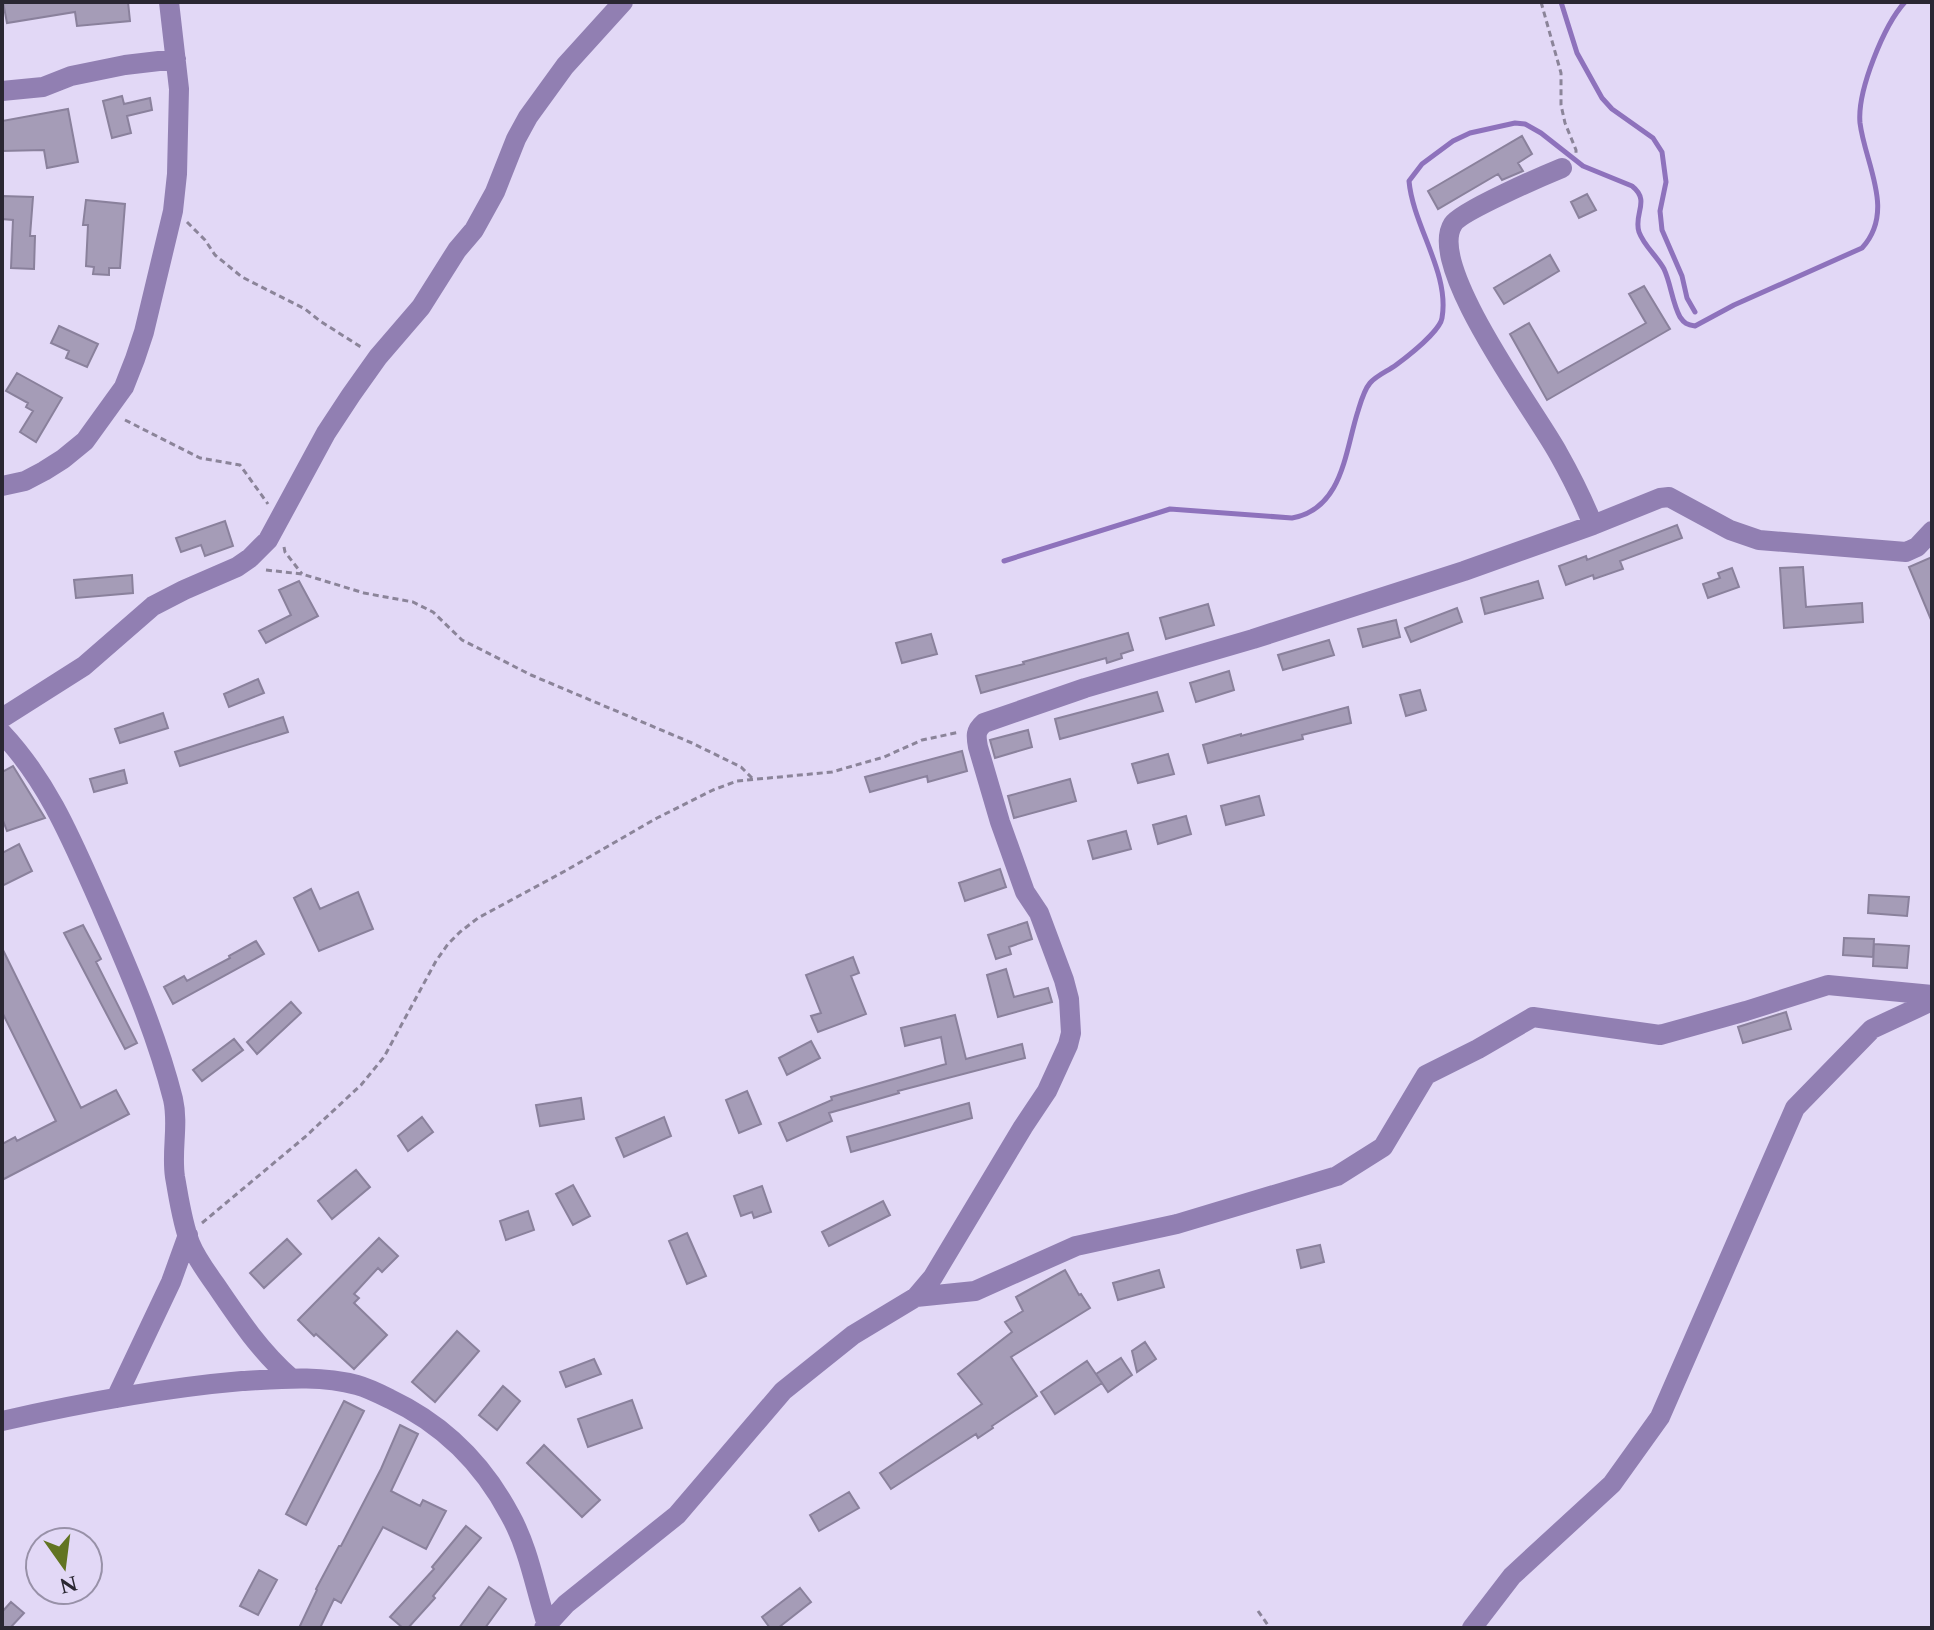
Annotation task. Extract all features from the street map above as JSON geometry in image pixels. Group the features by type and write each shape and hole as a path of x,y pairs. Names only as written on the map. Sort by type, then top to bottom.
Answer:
{"street":[{"path":"2,486 25,481 63,459 85,441 124,387 144,332 173,211 177,174 179,89 169,2"},
{"path":"2,718 84,666 153,606 237,567 268,540 326,433 378,357 421,307 457,250 474,230 495,192 528,117 565,66 623,2"},
{"path":"2,91 43,87 71,76 176,59"},
{"path":"1569,162 1457,219 1452,225 1448,249 1453,269 1477,322 1557,451 1593,525"},
{"path":"546,1626 566,1604 677,1515 783,1391 853,1335 916,1297 933,1277 1047,1091 1071,1033 1069,999 1039,913 1025,892 1000,822 976,735 984,723 1085,688 1253,639 1464,571 1660,498 1669,497 1730,530 1759,540 1906,552 1917,547 1932,531"},
{"path":"2,733 38,776 54,805 146,1015 173,1100 176,1120 175,1174 188,1235 200,1261 242,1324 291,1378"},
{"path":"916,1297 975,1291 1076,1246 1177,1224 1337,1176 1383,1147 1426,1075 1533,1017 1660,1035 1828,985 1932,998"},
{"path":"1472,1628 1512,1576 1612,1484 1660,1417 1795,1108 1872,1029 1932,998"},
{"path":"116,1398 165,1296 188,1235"},
{"path":"2,1421 175,1387 291,1378 359,1385 404,1406 443,1431 483,1473 514,1523 525,1549 546,1626"}],"path":[{"path":"1541,2 1561,73 1561,105 1565,123 1576,150 1569,162"},
{"path":"173,211 205,240 215,255 242,277 305,309 378,357"},
{"path":"108,412 200,458 240,465 272,508 282,529 285,552 302,574"},
{"path":"237,567 302,574 364,593 413,602 433,612 462,640 531,675 692,743 741,767 752,778"},
{"path":"188,1235 345,1102 377,1068 448,944 499,905 657,818 737,781 832,772 884,757 922,740 960,732 976,735"},
{"path":"1258,1611 1270,1628"}],"building":[{"path":"3,2 128,2 130,21 77,26 75,12 7,23"},
{"path":"122,96 124,104 150,98 152,110 127,116 131,133 112,138 103,101"},
{"path":"68,109 78,162 47,168 44,150 2,151 2,121"},
{"path":"1522,136 1532,154 1518,163 1523,171 1502,180 1498,174 1438,209 1428,191"},
{"path":"1587,194 1596,210 1579,218 1571,202"},
{"path":"2,196 33,197 30,236 35,236 34,269 11,268 13,220 2,219"},
{"path":"86,200 125,204 120,268 109,268 109,275 93,274 94,267 86,266 88,225 83,225"},
{"path":"1550,255 1559,271 1504,304 1494,288"},
{"path":"1644,286 1670,329 1547,400 1510,334 1529,323 1558,373 1646,323 1629,294"},
{"path":"59,326 98,344 87,367 66,358 69,351 51,343"},
{"path":"17,373 62,398 36,442 20,432 33,411 26,407 28,403 6,391"},
{"path":"225,521 233,546 205,556 201,545 181,552 176,538"},
{"path":"1677,525 1682,538 1620,561 1623,569 1566,585 1559,566 1586,556 1587,560"},
{"path":"1932,557 1932,622 1909,567"},
{"path":"1803,567 1806,607 1862,603 1863,622 1784,628 1780,568"},
{"path":"1732,568 1739,587 1708,598 1703,584 1720,578 1718,573"},
{"path":"132,575 133,593 76,598 74,580"},
{"path":"299,581 318,616 266,643 259,631 291,615 279,590"},
{"path":"1538,581 1543,598 1485,614 1481,598"},
{"path":"1208,604 1214,625 1166,639 1160,618"},
{"path":"1457,608 1462,622 1411,642 1405,628"},
{"path":"1396,620 1400,637 1363,647 1358,629"},
{"path":"1128,633 1133,650 1121,654 1122,658 1107,663 1106,658 981,693 976,676"},
{"path":"931,634 937,654 902,663 896,643"},
{"path":"1329,640 1334,655 1283,670 1278,655"},
{"path":"1229,671 1234,690 1196,702 1190,683"},
{"path":"258,679 264,693 229,707 224,694"},
{"path":"1420,690 1426,710 1406,716 1400,695"},
{"path":"1157,692 1163,711 1060,739 1055,719"},
{"path":"1348,707 1351,723 1302,735 1303,739 1208,763 1203,745"},
{"path":"163,713 168,728 120,743 115,729"},
{"path":"283,717 288,732 180,766 175,752"},
{"path":"1028,730 1032,747 995,758 990,740"},
{"path":"962,751 967,771 928,782 927,776 870,792 865,777"},
{"path":"1168,754 1174,774 1138,783 1132,764"},
{"path":"13,766 45,818 7,831 2,818 2,772"},
{"path":"124,770 127,783 94,792 90,779"},
{"path":"1070,779 1076,801 1014,818 1008,796"},
{"path":"1259,796 1264,815 1226,825 1221,806"},
{"path":"1186,816 1191,834 1158,844 1153,825"},
{"path":"1126,831 1131,849 1093,859 1088,841"},
{"path":"19,844 32,871 2,886 2,853"},
{"path":"1000,869 1006,887 965,901 959,883"},
{"path":"311,889 320,909 358,892 373,929 319,951 294,898"},
{"path":"1869,895 1909,897 1907,916 1868,913"},
{"path":"1027,922 1032,939 1009,947 1011,954 996,959 988,935"},
{"path":"83,925 101,959 96,962 137,1043 125,1049 64,933"},
{"path":"1844,938 1874,939 1873,957 1843,955"},
{"path":"256,941 264,954 173,1004 164,987 184,976 187,981"},
{"path":"1874,944 1909,946 1907,968 1873,966"},
{"path":"2,948 81,1108 116,1090 129,1114 2,1180 2,1144 15,1137 17,1141 56,1121 2,1012"},
{"path":"853,957 859,973 851,976 866,1014 818,1032 811,1016 821,1013 806,975"},
{"path":"1006,969 1014,997 1048,988 1052,1002 998,1017 987,975"},
{"path":"291,1002 301,1013 257,1054 247,1042"},
{"path":"1786,1012 1791,1029 1743,1043 1738,1027"},
{"path":"955,1015 966,1059 1022,1044 1025,1058 898,1091 829,1113 832,1121 787,1141 779,1123 832,1100 831,1097 946,1064 941,1037 905,1046 901,1028"},
{"path":"234,1039 243,1050 202,1081 193,1070"},
{"path":"811,1041 820,1058 787,1075 779,1058"},
{"path":"747,1091 761,1124 739,1133 726,1100"},
{"path":"581,1098 584,1119 540,1126 536,1105"},
{"path":"969,1103 972,1118 851,1152 847,1137"},
{"path":"422,1117 433,1132 408,1151 398,1136"},
{"path":"664,1117 671,1136 624,1157 616,1138"},
{"path":"356,1170 370,1187 332,1219 318,1201"},
{"path":"573,1185 590,1216 573,1225 556,1194"},
{"path":"762,1186 771,1212 754,1218 752,1212 741,1216 734,1196"},
{"path":"883,1201 890,1215 829,1246 822,1232"},
{"path":"528,1211 534,1230 506,1240 500,1221"},
{"path":"687,1233 706,1276 687,1284 669,1241"},
{"path":"379,1238 398,1256 382,1272 378,1268 354,1294 359,1298 354,1303 387,1335 354,1369 298,1320"},
{"path":"287,1239 301,1254 264,1288 250,1273"},
{"path":"1320,1245 1324,1262 1301,1268 1297,1250"},
{"path":"1065,1270 1090,1308 1011,1357 1037,1396 978,1438 976,1434 891,1489 880,1473 982,1404 958,1374 1012,1332 1005,1322 1023,1311 1016,1297"},
{"path":"1159,1270 1164,1287 1118,1300 1113,1283"},
{"path":"457,1331 479,1351 435,1402 412,1382"},
{"path":"1145,1342 1156,1359 1137,1372 1132,1351"},
{"path":"1121,1358 1132,1375 1108,1392 1096,1374"},
{"path":"594,1359 601,1374 566,1387 560,1372"},
{"path":"1087,1361 1102,1383 1055,1414 1041,1392"},
{"path":"503,1386 520,1401 497,1430 479,1415"},
{"path":"632,1400 642,1428 588,1447 578,1419"},
{"path":"344,1401 364,1411 306,1525 286,1514"},
{"path":"400,1425 418,1434 391,1491 420,1506 423,1500 446,1511 426,1549 383,1527 341,1603 334,1599 320,1628 299,1628 316,1589 381,1469"},
{"path":"544,1445 600,1500 582,1517 527,1463"},
{"path":"849,1492 859,1508 819,1531 810,1515"},
{"path":"466,1526 481,1538 433,1596 435,1598 408,1628 403,1628 390,1617 434,1569 432,1567"},
{"path":"259,1570 277,1580 258,1615 240,1606"},
{"path":"489,1587 506,1599 485,1628 459,1628"},
{"path":"800,1588 811,1602 778,1628 770,1628 762,1617"},
{"path":"11,1602 24,1613 10,1628 2,1628 2,1612"}],"waterway":[{"path":"1561,2 1577,53 1602,98 1612,109 1653,138 1662,152 1666,182 1660,211 1662,230 1695,312"},
{"path":"1004,561 1170,509 1292,518 1322,503 1339,476 1364,392 1376,378 1415,350 1440,323 1443,301 1441,284 1417,215 1409,181 1422,164 1453,141 1470,133 1515,123 1525,124 1583,166 1632,186 1641,202 1639,232 1664,269 1680,317 1690,325 1695,326 1734,305 1862,248 1872,234 1878,203 1863,139 1860,110 1867,77 1881,42 1905,2"}]}
